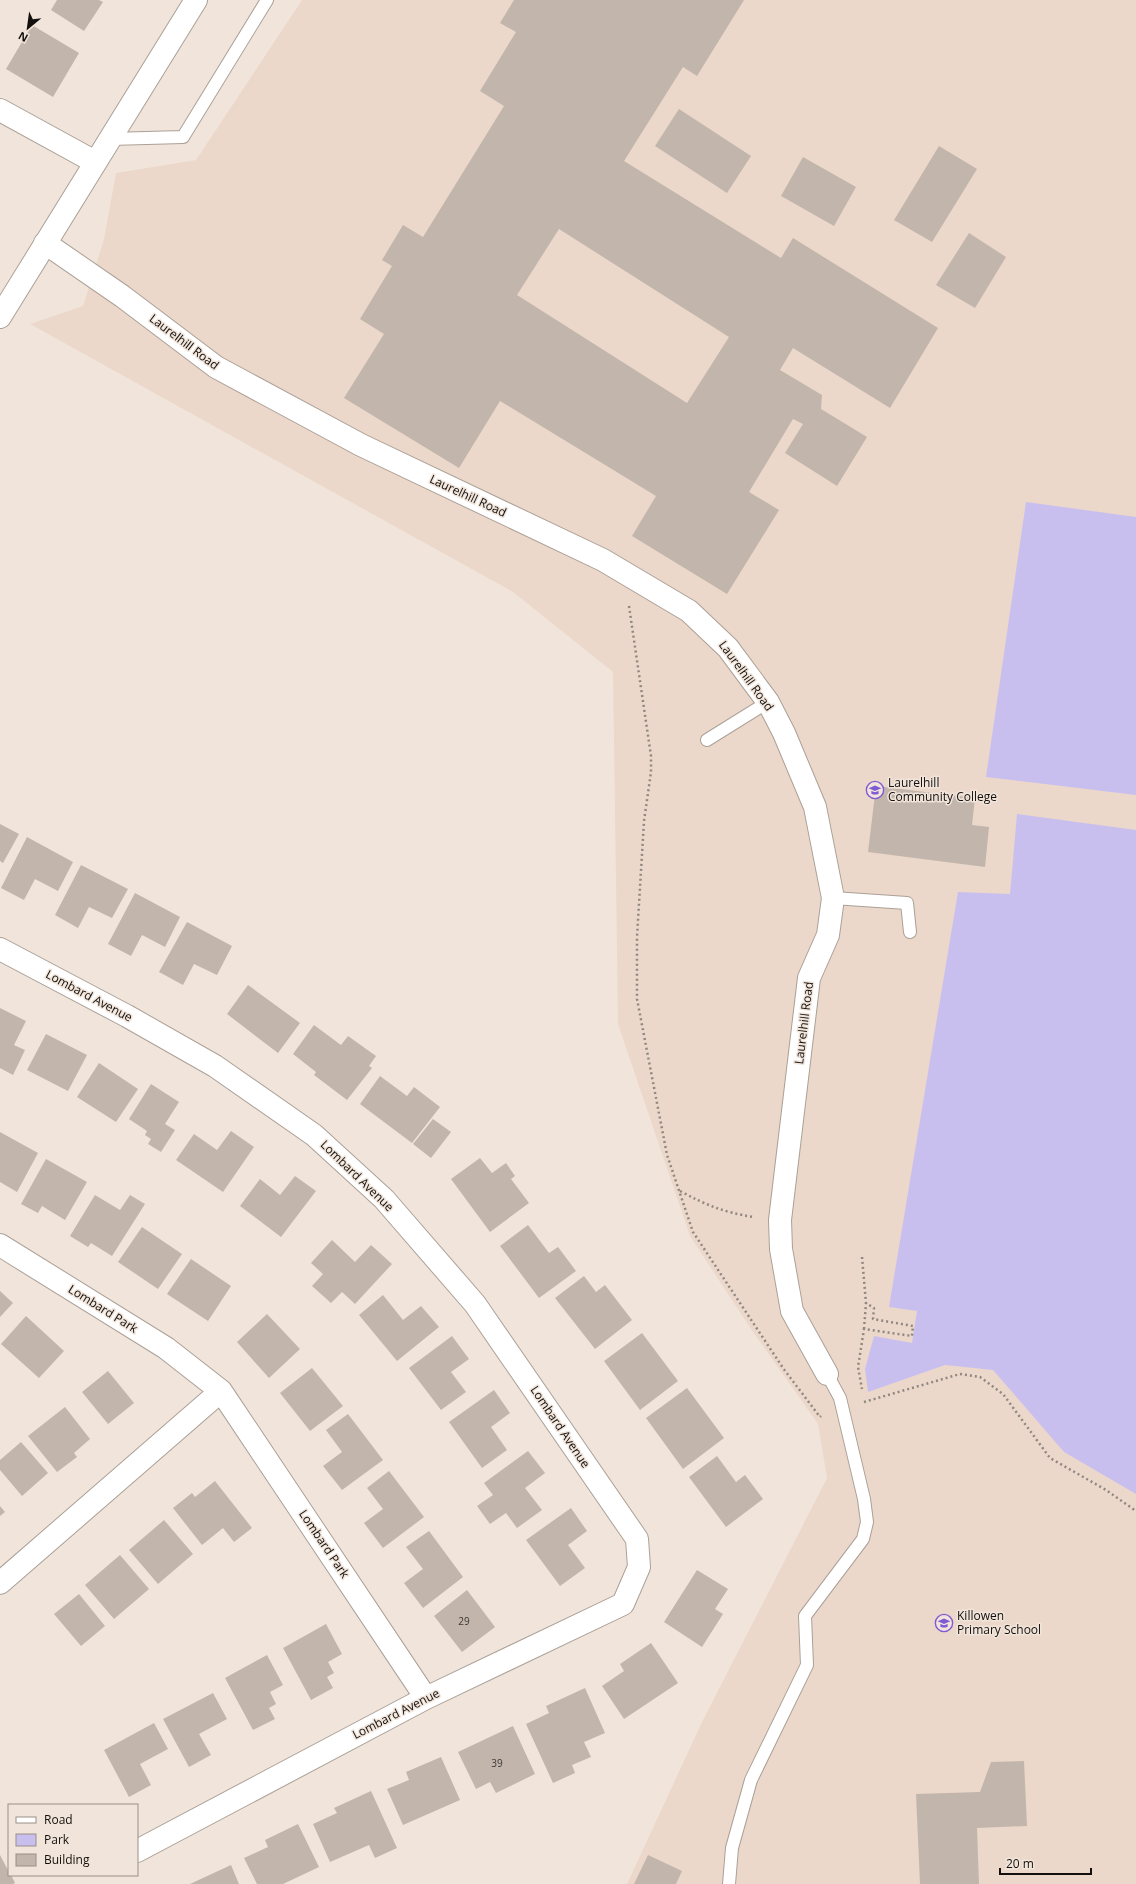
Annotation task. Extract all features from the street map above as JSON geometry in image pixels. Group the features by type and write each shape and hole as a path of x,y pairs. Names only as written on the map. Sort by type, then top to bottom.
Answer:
{"street":[{"path":"0,317 196,0"},
{"path":"0,110 95,162"},
{"name":"Laurelhill Road","path":"45,243 122,296 216,367 361,445 603,560 689,611 728,648 768,702 784,733 815,807 833,898 828,935 809,978 780,1220 781,1249 792,1310 827,1374"},
{"name":"Lombard Avenue","path":"0,949 127,1016 215,1066 314,1135 379,1194 475,1304 637,1540 639,1567 623,1604 426,1698 138,1849"},
{"name":"Lombard Park","path":"0,1245 166,1348 221,1391 426,1698"},
{"path":"0,1583 221,1391"}],"lane":[{"path":"110,138 183,137 267,0"},
{"path":"708,740 768,702"},
{"path":"833,898 907,904 910,932"},
{"path":"729,1884 732,1848 751,1780 807,1665 806,1616 863,1539 867,1522 864,1499 840,1398 827,1374"}],"path":[{"path":"627,600 651,756 651,772 644,821 637,937 637,999 667,1155 693,1232 783,1368 820,1417 843,1411 864,1402 960,1374 980,1377 1003,1394 1050,1458 1106,1490 1136,1511"},
{"path":"679,1190 702,1203 727,1213 780,1220"},
{"path":"862,1257 866,1303 864,1329 858,1367 864,1402"},
{"path":"864,1329 912,1336 913,1326 873,1319 874,1308 866,1303"}],"shaded area":[{"name":"Laurelhill Community College","path":"302,0 1136,0 1136,1884 627,1884 702,1722 827,1478 818,1424 751,1329 690,1236 618,1024 613,672 513,592 30,324 83,306 104,239 116,173 196,160"}],"green space":[{"path":"1026,502 1136,517 1136,795 986,777"},
{"path":"1017,814 1136,830 1136,1494 1064,1452 993,1370 945,1365 868,1392 865,1369 874,1336 912,1343 917,1311 889,1307 958,892 1010,894"}],"building":[{"path":"57,0 99,0 103,2 84,31 51,10"},
{"path":"514,0 744,0 697,76 683,67 624,161 781,258 793,238 938,328 890,408 793,348 780,370 822,395 821,409 867,437 837,486 785,453 803,424 793,419 749,492 779,510 727,594 632,536 656,496 500,401 459,468 344,398 384,334 360,319 392,266 382,260 403,225 423,237 504,106 480,91 516,32 500,23","holes":["559,229 729,337 687,403 517,295"]},
{"path":"32,25 79,53 53,97 6,69"},
{"path":"679,109 751,156 727,193 655,146"},
{"path":"939,146 977,169 932,242 894,220"},
{"path":"803,157 856,187 834,226 781,196"},
{"path":"969,233 1006,257 975,308 936,285"},
{"path":"876,786 975,798 972,825 989,827 985,867 868,852"},
{"path":"0,824 19,834 3,863 0,861"},
{"path":"27,837 73,862 58,891 35,879 24,900 1,888"},
{"path":"81,865 128,889 112,918 89,907 78,928 55,915"},
{"path":"135,893 180,917 165,947 142,935 131,956 108,944"},
{"path":"187,922 232,946 217,975 194,964 183,985 159,972"},
{"path":"248,985 300,1023 278,1053 227,1014"},
{"path":"0,1008 26,1021 14,1045 25,1050 13,1075 0,1068"},
{"path":"314,1025 341,1045 348,1036 376,1056 369,1066 372,1068 347,1100 314,1075 316,1072 293,1054"},
{"path":"46,1034 87,1055 68,1091 27,1070"},
{"path":"99,1063 138,1089 116,1122 77,1097"},
{"path":"380,1076 407,1096 414,1087 440,1107 412,1143 360,1104"},
{"path":"151,1084 179,1102 165,1124 175,1130 161,1152 148,1144 151,1139 145,1135 147,1131 129,1119"},
{"path":"433,1119 451,1132 431,1158 413,1144"},
{"path":"231,1131 254,1147 223,1192 176,1160 194,1134 217,1150"},
{"path":"0,1132 38,1153 17,1192 0,1182"},
{"path":"480,1158 492,1173 506,1163 515,1176 511,1179 529,1203 490,1232 451,1179"},
{"path":"46,1159 87,1182 65,1220 42,1206 38,1213 21,1204"},
{"path":"295,1176 316,1191 281,1237 240,1206 260,1179 280,1195"},
{"path":"95,1195 120,1210 130,1195 145,1204 112,1256 91,1243 88,1247 70,1236"},
{"path":"528,1225 549,1253 558,1247 576,1271 539,1298 500,1246"},
{"path":"142,1227 182,1254 158,1289 118,1262"},
{"path":"332,1240 355,1262 371,1245 392,1264 355,1304 342,1292 331,1303 312,1286 323,1274 311,1263"},
{"path":"191,1259 231,1286 208,1321 167,1294"},
{"path":"584,1276 596,1292 605,1285 632,1320 595,1349 555,1298"},
{"path":"0,1291 13,1303 0,1317"},
{"path":"383,1295 403,1320 421,1306 439,1327 397,1361 359,1315"},
{"path":"267,1314 300,1349 269,1378 237,1342"},
{"path":"26,1316 64,1351 39,1378 1,1344"},
{"path":"642,1333 678,1381 640,1410 604,1361"},
{"path":"452,1336 469,1359 451,1372 466,1392 441,1410 409,1368"},
{"path":"312,1368 343,1406 310,1431 280,1393"},
{"path":"108,1371 134,1403 108,1424 82,1392"},
{"path":"687,1388 724,1438 683,1469 646,1418"},
{"path":"494,1390 510,1413 491,1427 507,1450 482,1468 449,1422"},
{"path":"65,1407 90,1439 74,1453 77,1457 57,1472 28,1436"},
{"path":"348,1414 383,1460 342,1490 323,1466 342,1452 326,1430"},
{"path":"21,1442 48,1473 22,1496 0,1470 0,1460"},
{"path":"528,1451 545,1473 525,1488 542,1510 517,1528 506,1513 490,1524 477,1506 493,1495 484,1483"},
{"path":"717,1456 736,1482 745,1475 763,1499 726,1527 689,1477"},
{"path":"389,1471 424,1517 383,1548 364,1523 383,1509 367,1488"},
{"path":"215,1481 252,1528 234,1542 223,1528 202,1545 173,1508 192,1493 195,1497"},
{"path":"0,1506 5,1512 0,1516"},
{"path":"571,1508 587,1531 568,1545 585,1568 560,1586 526,1540"},
{"path":"164,1520 193,1554 158,1584 129,1550"},
{"path":"429,1531 463,1577 423,1608 404,1583 423,1569 406,1547"},
{"path":"120,1555 149,1589 114,1619 85,1585"},
{"path":"697,1570 728,1589 715,1609 723,1614 702,1647 664,1622"},
{"path":"467,1590 495,1627 462,1652 434,1616"},
{"path":"79,1594 105,1626 81,1646 54,1614"},
{"path":"326,1624 342,1654 328,1662 334,1673 327,1677 333,1688 311,1700 283,1648"},
{"path":"651,1643 678,1683 624,1719 602,1686 624,1671 620,1664"},
{"path":"267,1655 283,1685 270,1692 276,1704 269,1708 275,1719 253,1730 225,1678"},
{"path":"585,1688 605,1733 584,1742 591,1757 572,1765 575,1773 553,1783 526,1724 549,1713 546,1706"},
{"path":"213,1693 227,1719 199,1734 211,1755 189,1767 163,1719"},
{"path":"154,1723 168,1749 140,1764 151,1785 129,1797 104,1750"},
{"path":"513,1726 535,1774 496,1793 490,1782 476,1789 458,1752"},
{"path":"441,1757 460,1800 403,1825 387,1789 409,1780 406,1772"},
{"path":"1024,1761 1027,1826 977,1828 979,1884 920,1884 916,1794 980,1792 991,1762"},
{"path":"371,1791 397,1848 375,1858 369,1845 330,1862 313,1824 337,1813 334,1808"},
{"path":"298,1824 319,1867 283,1884 257,1884 244,1858 268,1847 265,1840"},
{"path":"0,1855 8,1870 8,1876 12,1876 15,1883 0,1884"},
{"path":"648,1855 682,1871 676,1884 634,1884"},
{"path":"231,1865 239,1884 190,1884"}],"place":[{"name":"Laurelhill Community College","path":"875,790"},
{"name":"Killowen Primary School","path":"944,1623"}]}
